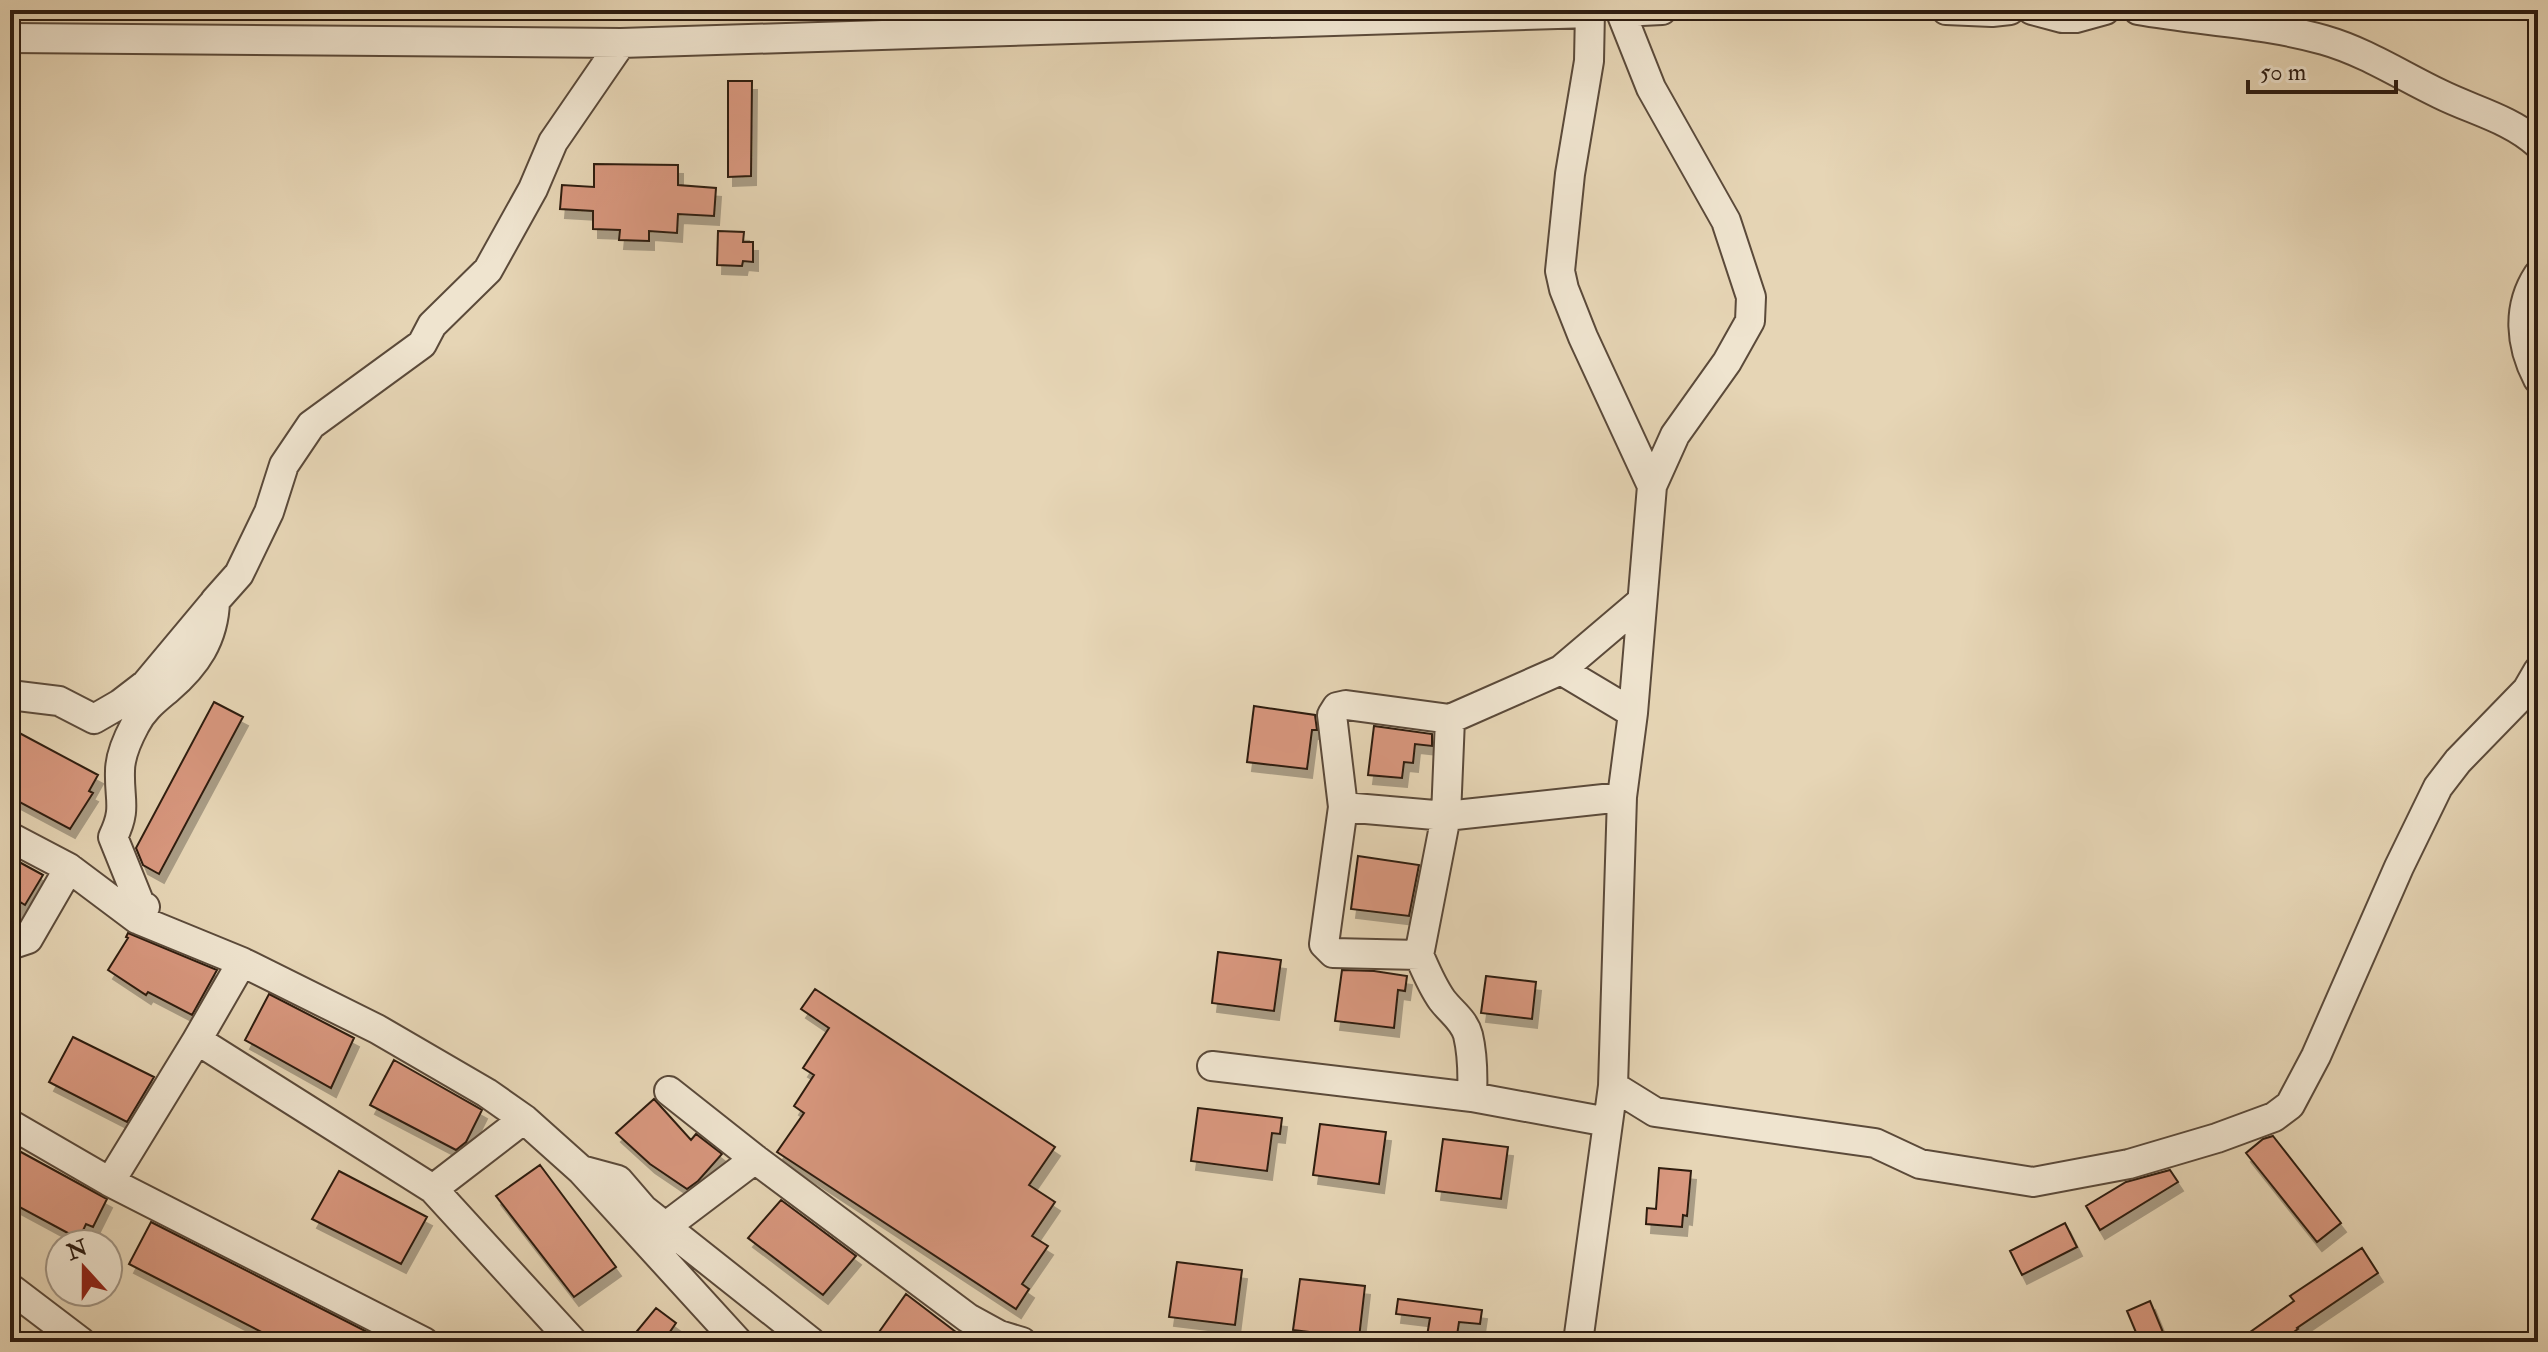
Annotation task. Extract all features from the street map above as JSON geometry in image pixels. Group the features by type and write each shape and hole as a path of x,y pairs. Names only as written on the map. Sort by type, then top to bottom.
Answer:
{"street":[{"path":"1578,1342 1613,1086 1622,797 1633,713 1652,486 1675,435 1727,362 1750,321 1751,297 1726,221 1651,88 1620,11 1662,10"},
{"path":"1946,10 2010,10"},
{"path":"2032,10 2062,18 2076,18 2105,10"},
{"path":"2138,10 2190,19 2249,24 2325,40 2380,61 2439,94 2512,126 2538,144"},
{"path":"10,38 621,43 1590,11 1589,61 1570,174 1560,271 1583,337 1652,486"},
{"path":"10,695 59,701 94,719 146,684 239,574 269,512 284,465 311,425 422,344 432,325 488,270 533,189 553,142 621,43"},
{"path":"2538,275 2528,290 2524,310 2529,362 2538,379"},
{"path":"137,919 145,907 140,904 113,837 123,817 119,768 135,725 149,704 191,667 203,651 215,616 215,601"},
{"path":"1419,955 1333,953 1324,944 1343,807 1332,715 1337,707 1346,705 1450,719 1561,670 1641,602"},
{"path":"1561,670 1633,713"},
{"path":"1613,1086 1655,1112 1875,1143 1920,1164 2033,1182 2129,1164 2217,1138 2274,1117 2290,1105 2316,1056 2399,867 2438,787 2458,761 2527,690 2538,671"},
{"path":"120,704 149,704"},
{"path":"1450,719 1446,816 1419,955 1430,981 1460,1019 1468,1035 1473,1054 1472,1097"},
{"path":"1343,807 1446,816 1622,797"},
{"path":"10,837 69,868 137,919 242,962 377,1029 487,1093 524,1119 581,1170 738,1342"},
{"path":"10,945 28,939 69,868"},
{"path":"110,1182 242,962"},
{"path":"197,1040 433,1189 573,1342"},
{"path":"1212,1066 1472,1097 1608,1122"},
{"path":"669,1091 968,1318 999,1335 1022,1342"},
{"path":"433,1189 524,1119"},
{"path":"10,1124 110,1182 424,1342"},
{"path":"665,1227 755,1159"},
{"path":"581,1170 618,1180 643,1209 779,1332 811,1342"},
{"path":"10,1288 81,1342"}],"building":[{"path":"728,81 752,81 751,176 728,177"},
{"path":"594,164 678,165 678,185 716,188 714,216 678,214 677,233 649,231 649,241 619,240 620,230 593,229 593,211 560,209 562,185 594,187"},
{"path":"718,231 744,232 743,242 753,242 753,262 743,261 742,266 717,265"},
{"path":"214,702 243,717 159,874 143,865 136,848"},
{"path":"1254,706 1315,715 1317,730 1312,730 1307,769 1247,762"},
{"path":"1374,726 1432,734 1432,746 1415,744 1413,763 1404,762 1402,778 1368,775"},
{"path":"10,728 98,775 89,791 93,793 70,829 10,797"},
{"path":"1358,856 1419,865 1409,916 1351,909"},
{"path":"10,857 43,875 25,905 20,902 10,920"},
{"path":"128,933 217,970 192,1015 148,992 146,995 108,970"},
{"path":"1218,952 1281,960 1274,1011 1212,1003"},
{"path":"1342,970 1407,976 1405,991 1398,990 1394,1028 1335,1021"},
{"path":"1486,976 1536,982 1532,1019 1481,1013"},
{"path":"815,989 1055,1147 1029,1185 1055,1202 1032,1236 1048,1246 1022,1284 1029,1289 1016,1309 777,1152 804,1113 794,1106 814,1075 803,1068 829,1028 801,1009"},
{"path":"269,994 354,1038 331,1088 245,1040"},
{"path":"73,1037 154,1077 127,1122 49,1082"},
{"path":"394,1060 482,1110 466,1142 456,1150 370,1105"},
{"path":"654,1099 691,1140 696,1134 722,1154 687,1189 650,1164 616,1133"},
{"path":"1198,1108 1282,1118 1280,1134 1272,1133 1267,1171 1191,1161"},
{"path":"1320,1124 1386,1132 1379,1184 1313,1175"},
{"path":"2273,1136 2341,1223 2317,1242 2246,1153 2263,1139"},
{"path":"1443,1139 1508,1147 1501,1199 1436,1191"},
{"path":"10,1146 107,1199 93,1227 86,1224 84,1228 58,1228 10,1202"},
{"path":"540,1165 616,1267 574,1297 496,1196"},
{"path":"1659,1168 1691,1171 1687,1216 1683,1215 1682,1227 1646,1224 1647,1208 1656,1209"},
{"path":"2170,1170 2178,1182 2100,1230 2086,1206 2126,1182"},
{"path":"339,1171 427,1217 401,1264 312,1219"},
{"path":"781,1200 856,1256 823,1295 748,1238"},
{"path":"151,1222 387,1342 281,1342 129,1264"},
{"path":"2065,1223 2077,1247 2022,1275 2010,1251"},
{"path":"2362,1248 2378,1273 2280,1342 2236,1342 2294,1301 2290,1296"},
{"path":"1177,1262 1242,1270 1235,1325 1169,1317"},
{"path":"1300,1279 1365,1286 1359,1338 1293,1330"},
{"path":"906,1294 969,1342 872,1342"},
{"path":"1398,1299 1482,1310 1480,1324 1459,1322 1456,1342 1426,1342 1430,1318 1396,1314"},
{"path":"2150,1301 2167,1342 2140,1342 2127,1311"},
{"path":"656,1308 676,1323 667,1336 660,1342 628,1342"}]}
